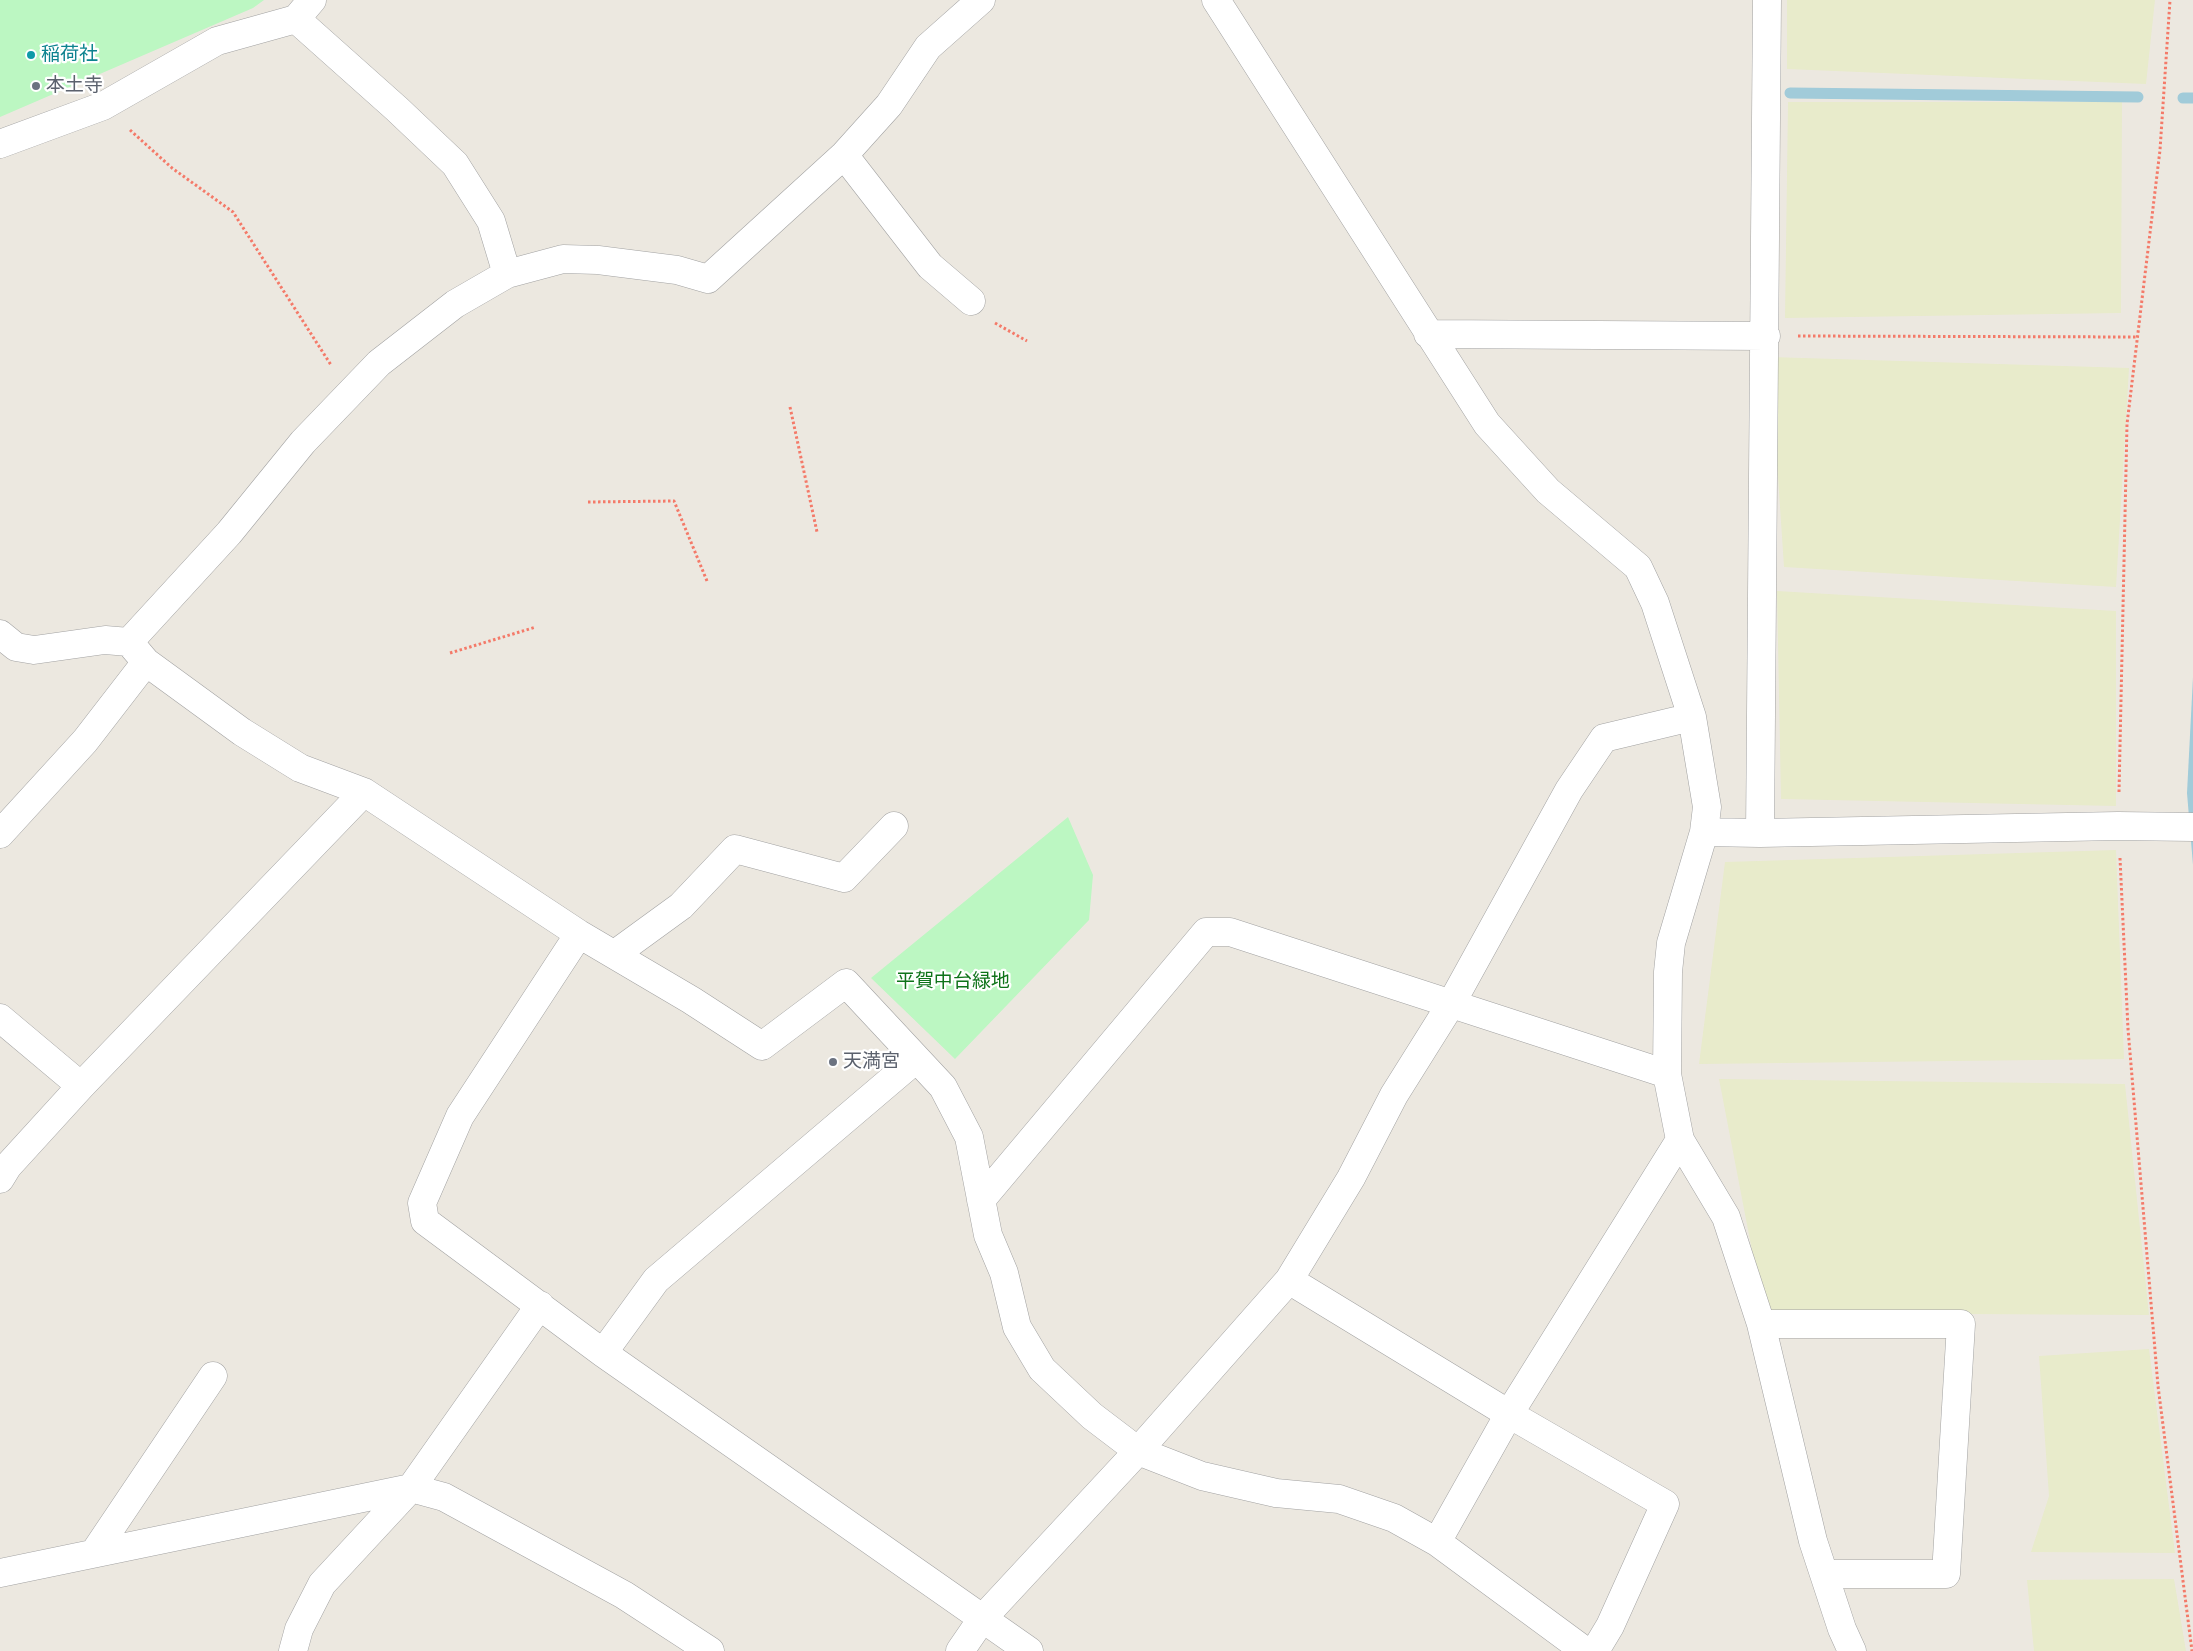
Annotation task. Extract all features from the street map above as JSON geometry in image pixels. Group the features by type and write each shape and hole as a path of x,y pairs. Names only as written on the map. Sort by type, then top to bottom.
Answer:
{"street":[{"path":"0,834 85,741 138,652 229,533 303,442 379,363 455,304 507,274 563,259 598,260 677,270 708,280 844,154 889,105 928,47 981,0"},
{"path":"1216,0 1487,424 1548,492 1638,567 1655,603 1692,717 1707,808 1704,832 1671,944 1668,972 1667,1074 1680,1140 1726,1217 1761,1324 1813,1541 1842,1629 1852,1651"},
{"path":"1760,833 1766,336 1767,0"},
{"path":"0,144 104,106 217,41 304,9 397,109 455,164 491,221 507,274"},
{"path":"844,154 930,266 971,301"},
{"path":"1428,334 1766,336"},
{"path":"0,634 16,647 34,650 105,640 138,652 242,732 300,768 364,792 580,934 762,1046 846,983 943,1087 970,1137 988,1236 1004,1273 1017,1327 1042,1369 1092,1416 1138,1451 1202,1476 1276,1493 1339,1499 1394,1518 1437,1542 1585,1651"},
{"path":"960,1651 982,1619 1138,1451 1290,1280 1351,1178 1394,1095 1450,1004 1569,790 1604,738 1692,717"},
{"path":"0,1179 8,1166 81,1086 364,792"},
{"path":"615,954 681,906 735,849 844,878 894,826"},
{"path":"1704,832 1760,833 2118,826 2193,828"},
{"path":"980,1200 1206,932 1230,932 1667,1074"},
{"path":"580,934 460,1116 422,1202 425,1221 603,1353 1029,1651"},
{"path":"0,1018 81,1086"},
{"path":"603,1353 656,1280 916,1059"},
{"path":"1437,1542 1509,1414 1680,1140"},
{"path":"1290,1280 1509,1414 1665,1504 1610,1626 1595,1651"},
{"path":"293,1651 299,1629 322,1584 411,1488 540,1305"},
{"path":"1761,1324 1961,1324 1946,1574 1825,1574"},
{"path":"94,1554 213,1376"},
{"path":"0,1573 411,1488 444,1497 607,1586 710,1651"}],"path":[{"path":"104,106 172,168 233,212 350,393"},
{"path":"1766,336 2138,337"},
{"path":"790,407 818,532"},
{"path":"588,502 674,500 707,581"},
{"path":"450,653 536,627"}],"green space":[{"name":"本土寺","path":"0,0 264,0 253,8 0,117"},
{"path":"1787,0 2155,0 2146,84 1787,69"},
{"path":"1788,102 2122,102 2121,313 1785,318"},
{"path":"1770,357 2129,368 2116,587 1784,567"},
{"path":"1777,591 2116,611 2116,806 1781,799"},
{"name":"平賀中台緑地","path":"1068,817 1093,875 1089,920 955,1059 871,978"},
{"path":"2116,850 2124,1059 1699,1064 1725,862"},
{"path":"1719,1079 2125,1084 2149,1315 1764,1313"},
{"path":"2149,1349 2175,1553 2031,1552 2049,1496 2039,1356"},
{"path":"2174,1579 2186,1651 2034,1651 2027,1580"}],"water":[{"path":"2193,677 2193,865 2187,793"}],"waterway":[{"path":"1790,93 2138,97"},
{"path":"2183,98 2193,98"}],"place":[{"name":"稲荷社","path":"31,55"},
{"name":"本土寺","path":"36,86"},
{"name":"天満宮","path":"833,1062"}]}
